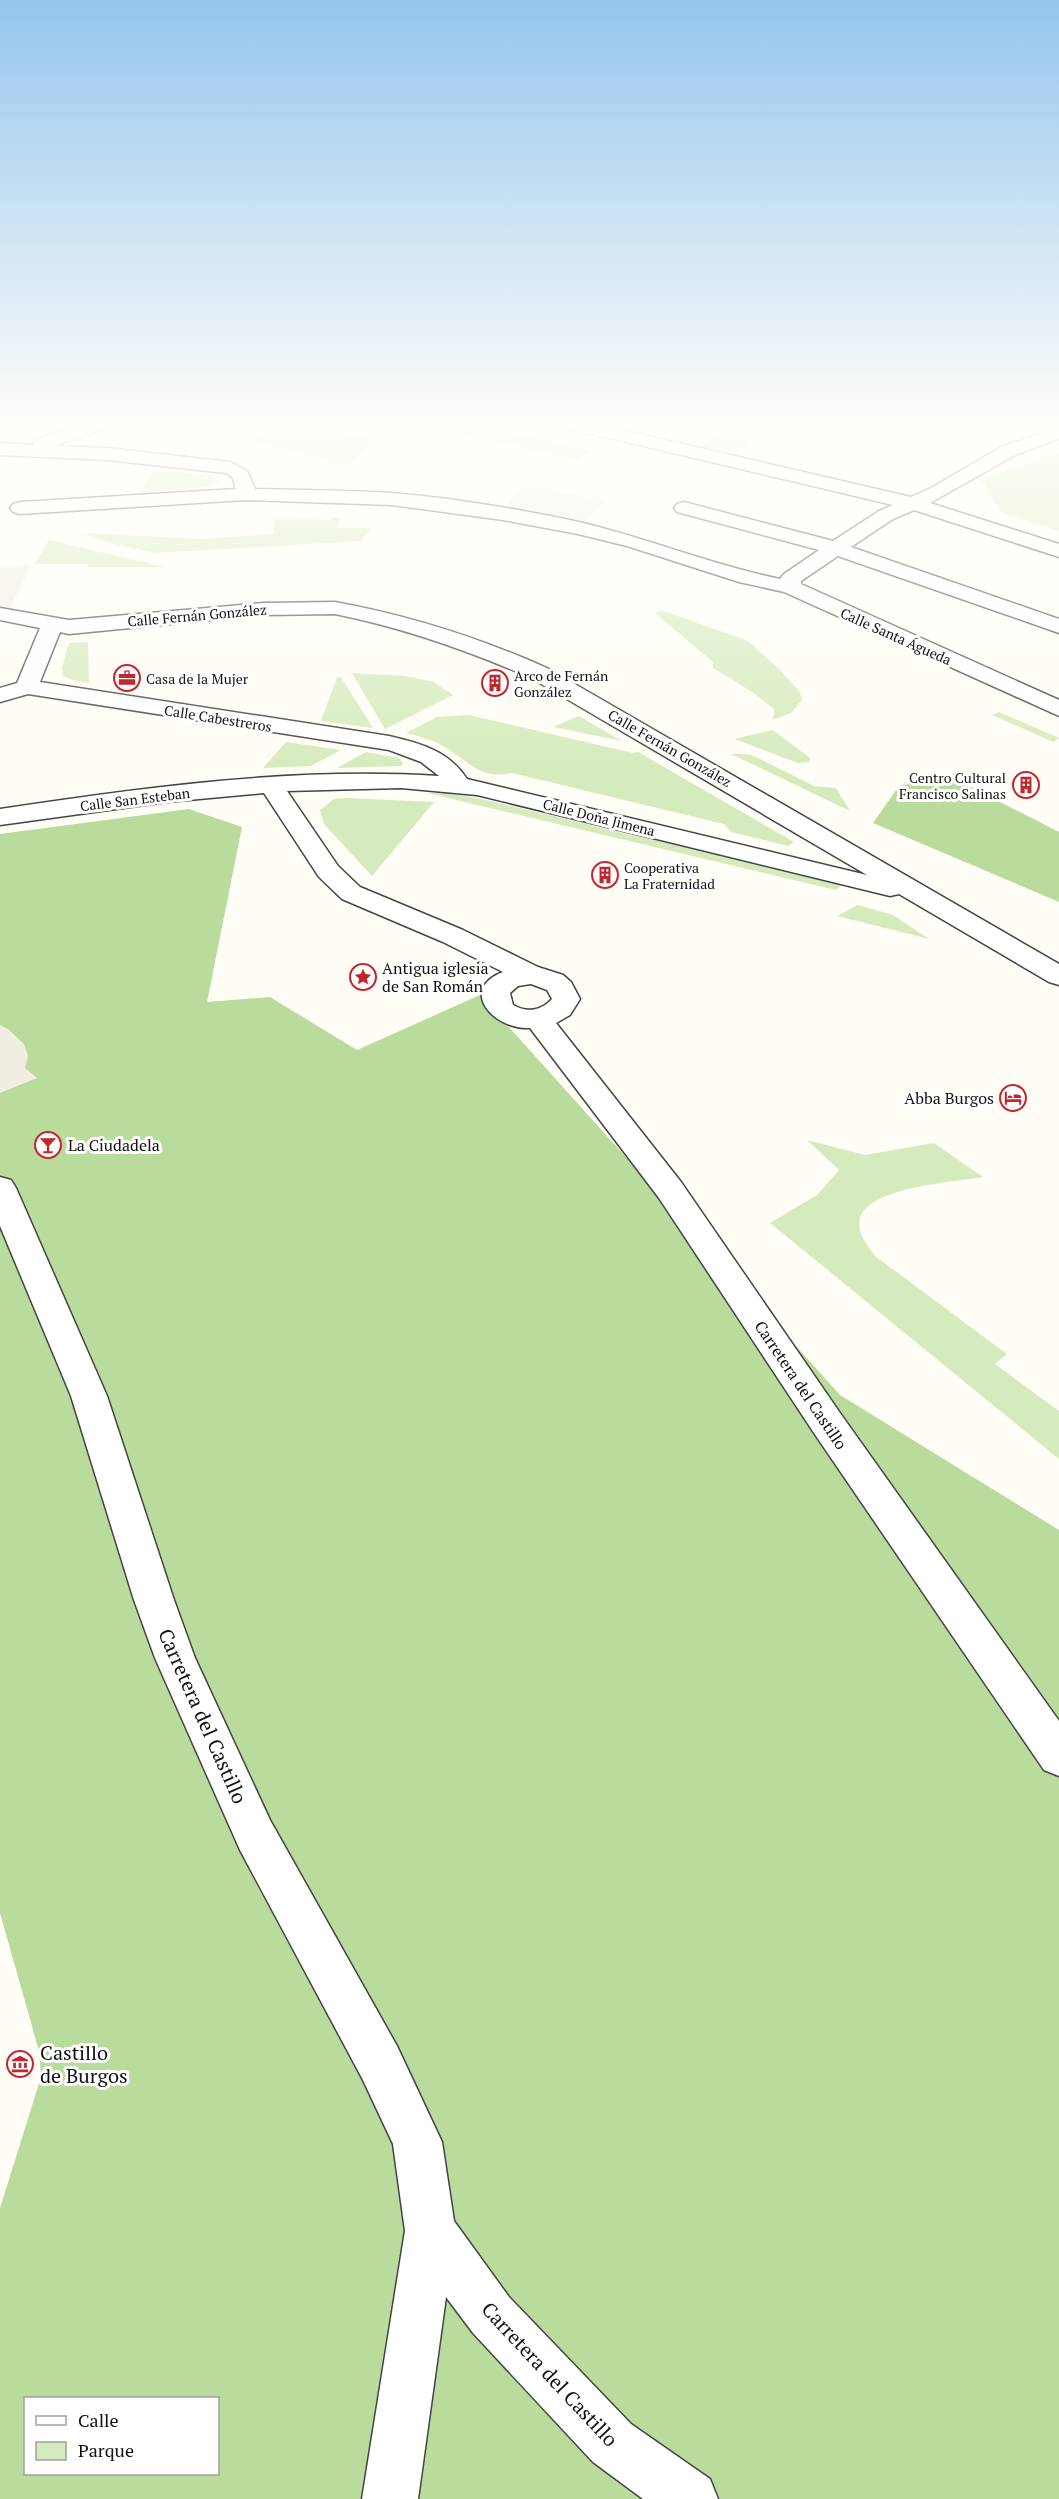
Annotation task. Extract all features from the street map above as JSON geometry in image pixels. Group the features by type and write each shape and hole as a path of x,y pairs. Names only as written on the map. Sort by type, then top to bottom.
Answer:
{"street":[{"name":"Calle Santa Águeda","path":"620,539 746,578 790,587 1059,709"},
{"path":"800,539 835,548 1059,626"},
{"path":"790,587 791,579 849,539"},
{"path":"1021,539 1059,551"},
{"name":"Calle Fernán González","path":"0,614 69,627 264,609 335,608 366,613 460,640 510,659 549,678 1059,976"},
{"path":"27,687 34,665 53,624"},
{"name":"Calle Cabestreros","path":"0,694 27,687 409,748 447,766 458,785"},
{"path":"402,781 422,766 409,748"},
{"name":"Calle Doña Jimena","path":"271,785 432,781 458,785 921,896"},
{"path":"271,785 328,871 351,893 485,951 531,975 552,979 560,985 566,999 558,1012 538,1019 525,1019 505,1012 498,1006 495,999 499,987 509,979 531,975"},
{"name":"Calle San Esteban","path":"0,817 271,785"},
{"path":"418,922 499,987"},
{"name":"Carretera del Castillo","path":"538,1019 670,1190 834,1433 1059,1756"},
{"name":"Carretera del Castillo","path":"0,1188 89,1396 154,1600 180,1668 255,1835 380,2063 417,2142 430,2230 390,2499"},
{"name":"Carretera del Castillo","path":"430,2230 491,2315 612,2443 690,2499"}],"green space":[{"path":"97,539 363,539 361,541 155,553"},
{"path":"49,540 164,567 35,564"},
{"path":"661,610 748,641 800,692 802,700 791,713 773,720 774,709 752,692 713,668 713,662 655,613"},
{"path":"88,642 89,683 63,676 62,667 69,643"},
{"path":"352,673 406,676 434,682 453,695 385,729"},
{"path":"337,677 341,677 373,728 321,721"},
{"path":"999,712 1059,738 1053,742 992,715"},
{"path":"469,715 633,753 638,752 794,842 788,846 731,832 724,824 512,773 501,775 484,772 426,738 406,733 437,717"},
{"path":"579,716 622,741 553,727"},
{"path":"773,730 810,758 809,762 798,763 734,739"},
{"path":"286,742 341,750 311,766 263,768"},
{"path":"366,752 399,758 403,763 401,766 337,768"},
{"path":"731,754 747,754 814,786 836,788 850,811"},
{"path":"949,776 1059,832 1059,902 873,823 899,786"},
{"path":"427,793 449,793 486,800 842,885 836,890"},
{"path":"334,799 434,802 372,876 324,824 320,810"},
{"path":"189,809 242,827 207,1002 270,997 357,1050 480,995 840,1395 1059,1530 1059,2499 0,2499 0,2208 41,2077 39,2051 0,1913 0,834"},
{"path":"858,905 893,915 929,939 837,916"},
{"path":"807,1140 865,1155 934,1143 983,1177 914,1188 879,1199 867,1208 860,1218 860,1228 863,1238 875,1256 1007,1354 995,1364 1059,1411 1059,1459 770,1223 817,1195 839,1170"}],"shaded area":[{"path":"24,564 32,564 10,609 0,608 0,567 22,567"},
{"path":"0,1025 8,1029 24,1044 28,1056 25,1068 37,1078 0,1093"}],"place":[{"name":"Casa de la Mujer","path":"127,678"},
{"name":"Arco de Fernán González","path":"495,683"},
{"name":"Centro Cultural Francisco Salinas","path":"1026,785"},
{"name":"Cooperativa La Fraternidad","path":"605,875"},
{"name":"Antigua iglesia de San Román","path":"363,977"},
{"name":"Abba Burgos","path":"1013,1098"},
{"name":"La Ciudadela","path":"48,1145"},
{"name":"Castillo de Burgos","path":"20,2064"}]}
